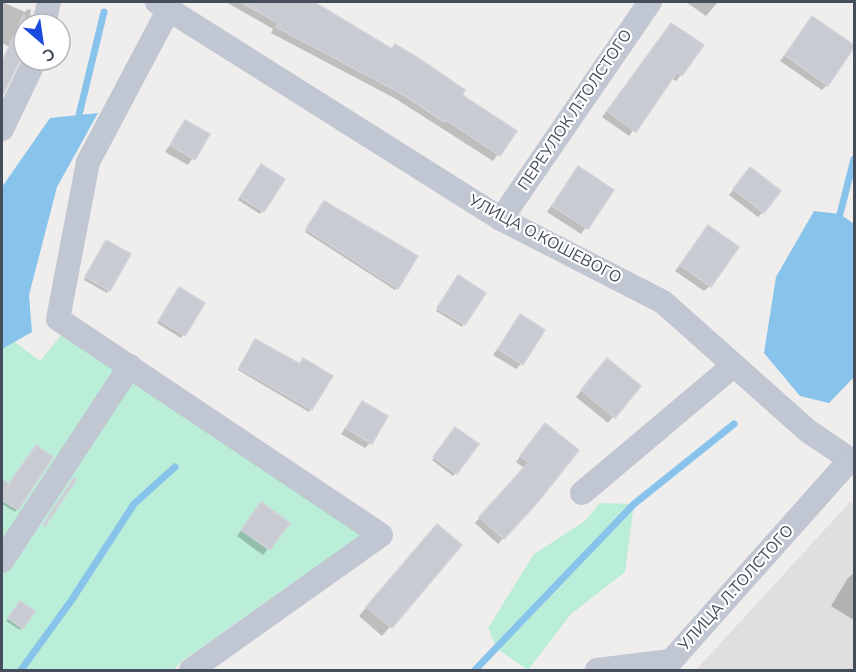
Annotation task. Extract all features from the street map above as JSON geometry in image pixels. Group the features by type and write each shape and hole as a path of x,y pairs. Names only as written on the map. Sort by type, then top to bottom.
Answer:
{"street":[{"name":"ПЕРЕУЛОК Л.ТОЛСТОГО","path":"501,219 650,2"},
{"name":"УЛИЦА О.КОШЕВОГО","path":"163,5 501,219 663,302 808,431 853,461"},
{"path":"163,5 88,162 58,319 381,535 191,670"},
{"path":"2,129 29,72"},
{"path":"582,494 734,365"},
{"path":"2,561 130,366"},
{"name":"УЛИЦА Л.ТОЛСТОГО","path":"597,670 671,661 853,461"}],"shaded area":[{"path":"850,502 854,505 854,670 696,670"}],"green space":[{"path":"2,332 40,361 63,333 361,535 182,661 173,670 2,670"},
{"path":"600,503 634,504 625,572 571,614 528,670 497,649 488,628 534,554 585,521"}],"water":[{"path":"98,113 57,187 29,295 32,332 2,349 2,187 50,118"},
{"path":"814,211 840,214 854,224 854,377 829,403 800,396 764,353 776,277"}],"building":[{"path":"241,2 314,2 392,49 395,44 421,60 465,90 462,95 517,131 500,156 402,94 276,27 278,23"},
{"path":"812,16 855,46 828,86 785,55"},
{"path":"671,23 704,45 682,76 677,72 636,132 607,111"},
{"path":"12,40 12,72 14,72 2,97 2,62"},
{"path":"185,120 210,134 195,160 170,145"},
{"path":"261,164 285,179 264,212 240,197"},
{"path":"578,166 614,190 588,229 552,206"},
{"path":"750,167 781,191 764,213 733,189"},
{"path":"324,201 418,256 398,289 306,229"},
{"path":"708,225 739,247 711,287 680,265"},
{"path":"106,240 131,254 110,291 85,277"},
{"path":"458,275 486,293 465,325 437,308"},
{"path":"179,287 205,303 185,336 159,320"},
{"path":"520,314 545,330 523,365 498,349"},
{"path":"255,339 300,364 303,358 333,376 312,410 239,368"},
{"path":"607,358 641,386 615,418 581,390"},
{"path":"362,401 388,416 372,444 346,428"},
{"path":"545,423 579,450 538,502 504,539 479,517 529,462 520,456"},
{"path":"455,427 479,444 457,474 433,457"},
{"path":"36,445 53,457 18,510 2,500 2,479 9,484"},
{"path":"74,478 76,480 45,526 43,525"},
{"path":"261,502 290,523 270,550 241,530"},
{"path":"437,524 462,545 392,628 366,607"},
{"path":"20,601 35,611 23,629 8,618"}],"waterway":[{"path":"79,115 104,12"},
{"path":"840,214 854,159"},
{"path":"475,670 634,504 734,424"},
{"path":"21,670 71,601 134,504 175,467"}]}
